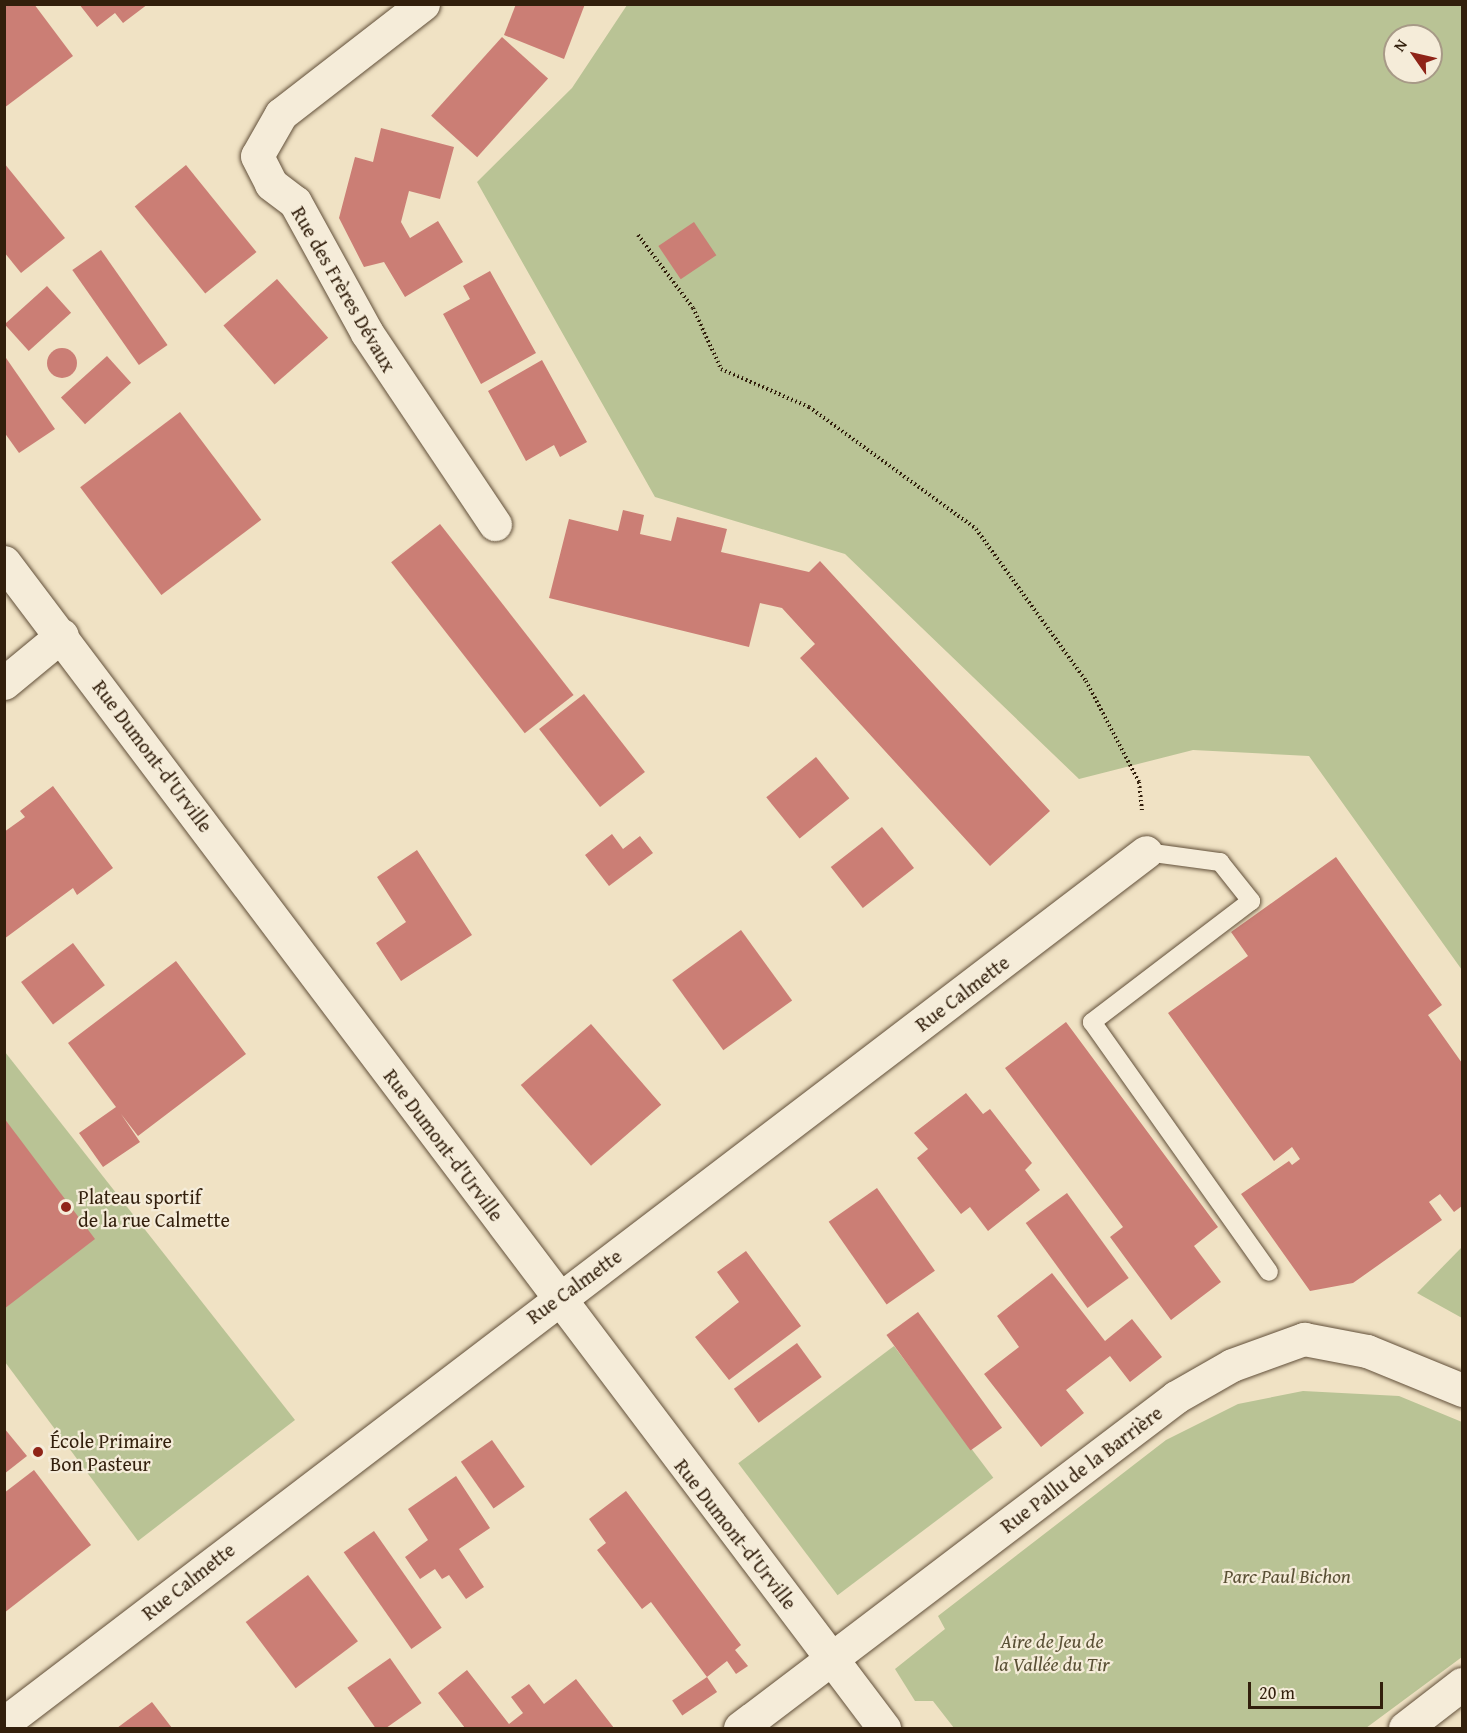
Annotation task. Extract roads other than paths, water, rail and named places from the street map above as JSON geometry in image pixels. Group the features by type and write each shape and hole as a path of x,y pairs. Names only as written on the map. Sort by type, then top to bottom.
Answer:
{"street":[{"name":"Rue des Frères Dévaux","path":"423,4 281,114 257,156 271,184 295,202 367,333 495,524"},
{"name":"Rue Dumont-d'Urville","path":"4,562 62,635 556,1299 884,1728"},
{"path":"4,683 62,635"},
{"name":"Rue Calmette","path":"4,1723 556,1299 1146,852"},
{"name":"Rue Pallu de la Barrière","path":"740,1728 1176,1396 1233,1365 1304,1339 1367,1351 1462,1390"},
{"path":"1405,1728 1462,1684"}],"lane":[{"path":"1146,852 1220,862 1251,901 1092,1022 1269,1272"}],"place":[{"name":"Plateau sportif de la rue Calmette","path":"66,1207"},
{"name":"École Primaire Bon Pasteur","path":"38,1452"}],"park label":[{"name":"Parc Paul Bichon","path":"1287,1575"},
{"name":"Aire de Jeu de la Vallée du Tir","path":"1052,1652"}]}
